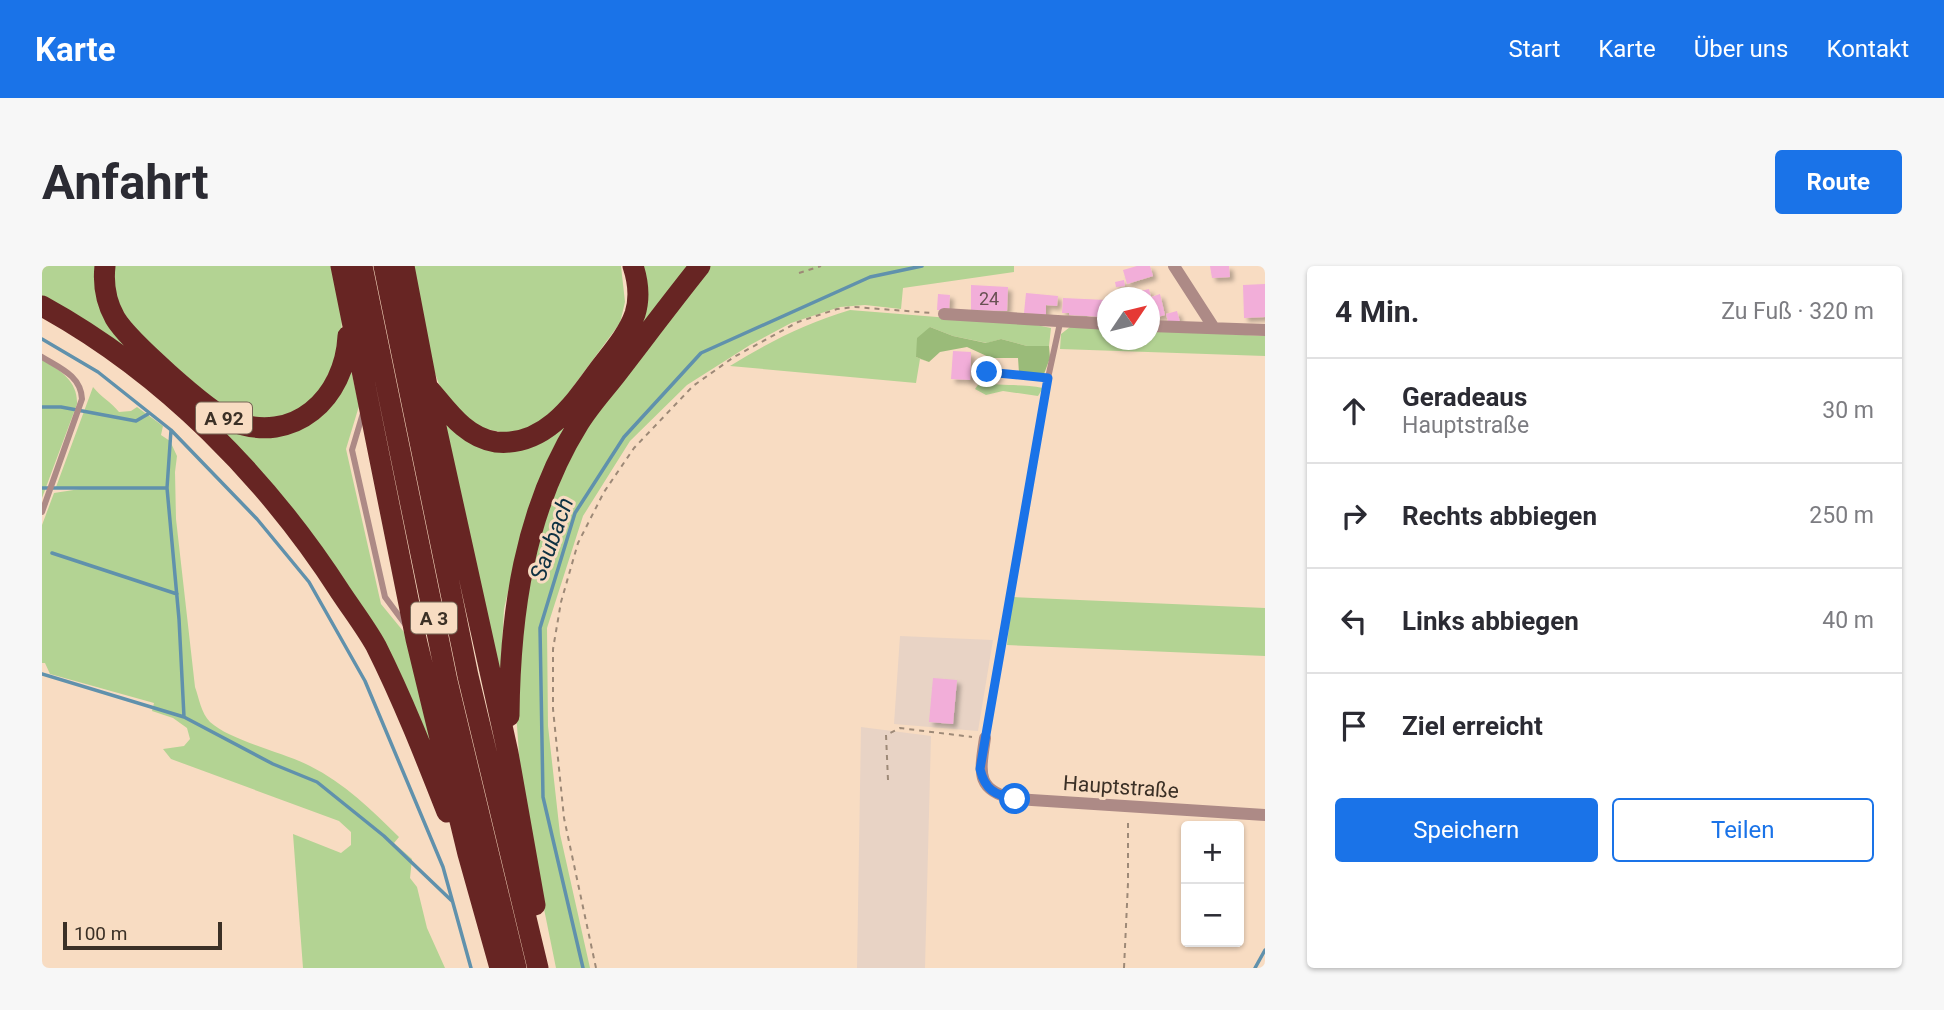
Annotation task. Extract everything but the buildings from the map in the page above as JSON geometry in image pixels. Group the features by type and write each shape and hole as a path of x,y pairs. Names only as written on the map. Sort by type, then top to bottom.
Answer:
{"highway":[{"name":"A 92","path":"105,266 104,288 107,302 124,331 215,412 243,425 285,425 296,422 321,404 342,372 348,345 349,313"},
{"name":"A 3","path":"341,266 366,401 416,639 468,854 500,968"},
{"name":"A 3","path":"362,266 447,681 516,968"},
{"name":"A 3","path":"384,266 468,676 537,968"},
{"name":"A 3","path":"404,266 427,386 508,753 537,914 531,942"},
{"name":"A 3","path":"427,386 460,425 486,439 496,442 521,440 540,432 565,414 627,331 637,303 633,266"},
{"path":"508,753 509,671 516,601 532,529 550,481 579,423 700,266"},
{"name":"A 3","path":"42,306 95,340 198,421 257,480 290,519 321,561 374,644 403,702 457,838 468,854"}],"street":[{"path":"1174,266 1214,328"},
{"path":"944,314 1097,324"},
{"path":"1160,326 1265,330"},
{"name":"Hauptstraße","path":"984,744 980,769 983,780 992,792 1000,796 1127,808 1265,815"}],"lane":[{"path":"987,372 1048,378 1060,323"},
{"path":"42,357 72,375 82,389 82,399 42,512"}],"path":[{"path":"799,273 821,266"},
{"path":"596,968 564,818 553,709 553,649 561,602 578,543 604,492 634,448 693,386 734,357 798,322 837,309 855,307 944,314"},
{"path":"888,780 886,735 900,728 970,736 984,744 1048,378"},
{"path":"1124,968 1128,883 1127,808"}],"shaded area":[{"path":"900,636 993,640 978,731 894,724"},
{"path":"861,727 931,736 925,968 857,968"}],"green space":[{"path":"42,266 100,266 100,299 195,402 293,427 350,365 359,406 346,449 381,604 408,637 436,763 265,481 42,301"},
{"path":"113,266 334,266 342,318 340,352 315,400 282,417 262,419 223,408 134,330 115,302"},
{"path":"414,266 621,266 625,302 620,323 556,410 534,427 505,433 477,427 444,397 431,363"},
{"path":"635,266 689,266 522,532 504,609 500,681 444,422 517,445 628,339"},
{"path":"708,266 1014,266 1014,272 903,288 901,309 865,305 840,307 791,323 687,385 630,441 583,516 547,628 548,726 560,834 590,968 556,968 521,783 515,697 521,600 559,477 586,429"},
{"path":"850,310 1036,325 1051,328 1049,346 1027,346 1001,339 987,343 953,336 930,327 916,357 929,362 920,359 916,383 730,366 788,334"},
{"path":"930,327 953,336 986,343 1001,339 1027,346 1049,346 1050,358 1044,374 1019,373 1018,358 991,358 967,347 940,352 929,362 916,357 917,338"},
{"path":"1070,327 1097,328 1097,350 1160,350 1160,331 1265,336 1265,356 1060,349 1061,334"},
{"path":"42,360 56,368 71,383 77,396 77,404 42,498"},
{"path":"980,382 1043,388 1038,396 1003,391 986,395 975,389"},
{"path":"93,387 119,412 131,411 137,407 163,426 161,435 170,441 177,456 176,519 195,687 204,714 219,729 299,761 334,780 399,837 394,843 412,859 410,878 417,887 427,928 445,968 303,968 293,834 341,853 351,845 351,832 339,821 171,759 163,749 184,746 190,739 187,728 173,718 152,711 154,703 50,674 45,663 42,663 42,525 54,493 80,489 56,487"},
{"path":"1012,597 1265,608 1265,656 1007,645"}],"waterway":[{"name":"Saubach","path":"583,968 543,797 540,628 575,513 624,437 701,353 870,277 922,266"},
{"path":"42,339 98,372 171,430 257,519 309,582 365,681 443,867 471,968"},
{"path":"42,407 61,407 136,421 148,414"},
{"path":"171,430 167,488 179,619 184,717"},
{"path":"42,488 166,488"},
{"path":"52,553 177,594"},
{"path":"42,674 184,717 273,764 317,782 384,836 452,901"},
{"path":"1255,968 1265,950"}],"route":[{"path":"987,372 1048,378 980,769 986,787 1000,796 1015,799"}]}
